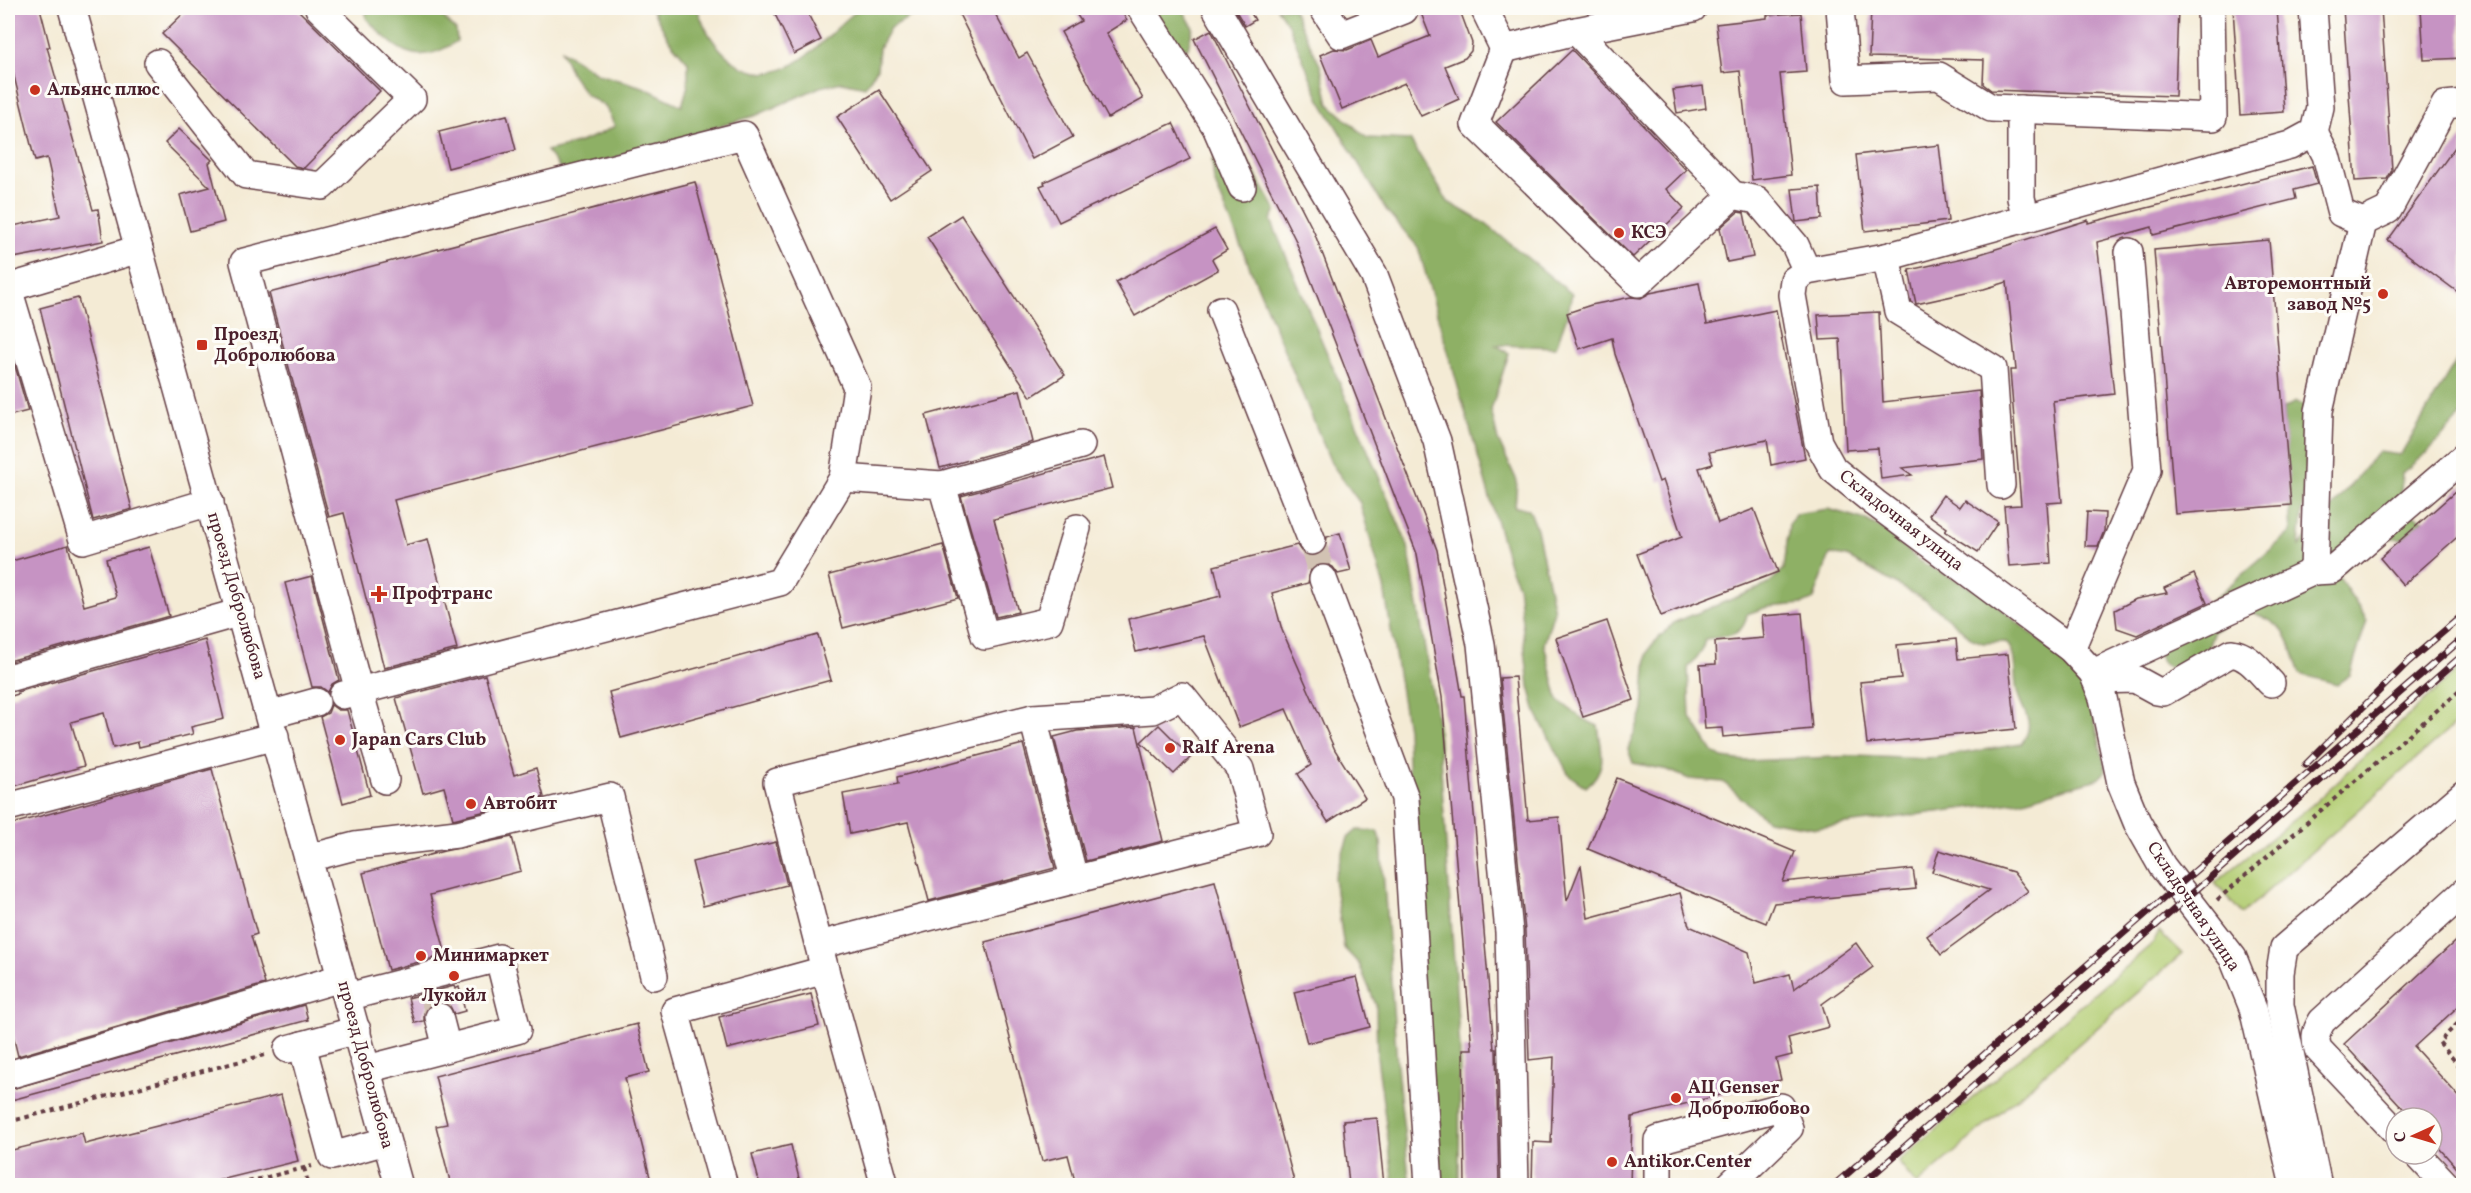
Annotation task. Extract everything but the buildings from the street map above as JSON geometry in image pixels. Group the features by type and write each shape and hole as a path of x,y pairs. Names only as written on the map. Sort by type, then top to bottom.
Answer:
{"street":[{"name":"проезд Добролюбова","path":"72,8 399,1185"},
{"path":"158,63 246,175 322,186 412,99 320,8"},
{"path":"1141,8 1216,127 1242,187"},
{"path":"1216,8 1374,275 1437,441 1481,644 1509,932 1515,1185"},
{"path":"1323,8 1341,35 1404,10"},
{"path":"1484,8 1504,49 1475,124 1638,283 1733,195"},
{"path":"1504,49 1576,31 1693,8"},
{"path":"1840,8 1846,80 1939,76 1991,108 2214,117 2211,8"},
{"path":"2313,8 2320,106 2314,132 2326,155 2340,213 2363,222 2388,210 2445,105 2463,103"},
{"path":"1576,31 1733,195 1756,200 1795,244 1807,271 1886,257 2290,145 2314,132"},
{"path":"2021,109 2021,198 2026,218"},
{"path":"351,693 780,582 843,478 857,387 744,135 244,262 351,693 385,780"},
{"path":"2314,571 2319,411 2363,222"},
{"path":"139,249 8,288 83,540 210,502"},
{"path":"2071,649 2147,470 2129,252"},
{"path":"1886,257 1898,311 1993,369 2001,485"},
{"name":"Складочная улица","path":"1807,271 1794,280 1792,296 1818,442 1833,469 2071,649 2095,676 2103,698 2121,783 2132,811 2162,866 2233,958 2253,1008 2294,1185"},
{"path":"1221,310 1312,541"},
{"path":"843,478 942,485 1081,445"},
{"path":"2095,676 2314,571 2332,570 2463,457"},
{"path":"942,485 985,636 1049,621 1077,528"},
{"path":"1323,579 1405,798 1429,1185"},
{"path":"8,678 241,612"},
{"path":"2095,676 2134,679 2163,692 2231,653 2247,658 2271,682"},
{"path":"724,1185 675,1011 822,958 1074,878 1257,833 1240,769 1182,696 1153,710 1033,718 777,782 822,958 885,1185"},
{"path":"8,807 272,725 316,702"},
{"path":"1033,718 1074,878"},
{"path":"2318,1185 2280,1005 2280,973 2284,948 2463,794"},
{"path":"309,858 355,846 457,834 610,796 654,976"},
{"path":"2384,1119 2318,1049 2315,1040 2316,1031 2322,1021 2463,892"},
{"path":"8,1075 344,988 434,996 499,958 517,1030 367,1069"},
{"path":"434,996 447,1048"},
{"path":"357,1030 295,1047 332,1156 386,1141"},
{"path":"1658,1185 1658,1140 1781,1107 1789,1128 1729,1185"},
{"path":"2428,1166 2446,1185"}],"path":[{"path":"2200,915 2463,687"},
{"path":"2463,1017 2439,1042 2463,1070"},
{"path":"8,1122 295,1047"},
{"path":"231,1185 333,1160 332,1156"},
{"path":"304,1168 309,1185"}],"green space":[{"path":"366,8 402,8 406,11 440,14 456,30 457,41 442,50 429,54 417,55 407,52 396,47 366,18"},
{"path":"651,8 697,8 711,37 726,55 751,71 769,73 786,68 802,59 860,8 925,8 890,28 879,48 877,69 865,87 842,82 820,87 757,115 564,173 546,151 582,142 615,126 605,106 586,95 571,73 561,50 598,74 643,87 682,106 688,85 688,62 670,41"},
{"path":"1149,8 1182,8 1193,27 1188,48 1181,48 1169,40"},
{"path":"1277,8 1292,8 1294,11 1321,67 1329,104 1367,138 1410,140 1448,202 1486,224 1572,294 1556,347 1496,345 1509,353 1491,410 1498,440 1517,481 1515,507 1529,509 1537,529 1554,611 1544,644 1558,700 1583,719 1598,726 1602,752 1601,767 1586,787 1569,775 1536,713 1529,686 1518,585 1510,568 1418,247 1387,211 1319,98 1289,26"},
{"path":"1226,142 1237,142 1276,210 1271,220 1408,546 1438,727 1460,1050 1459,1185 1433,1185 1412,883 1407,729 1384,587 1360,503 1331,463 1214,181 1212,160"},
{"path":"2463,349 2463,413 2431,449 2402,473 2401,494 2407,512 2424,520 2402,539 2373,536 2338,576 2367,620 2350,675 2337,684 2300,674 2289,641 2279,627 2272,621 2248,611 2214,631 2208,648 2174,670 2162,662 2157,649 2170,624 2178,617 2208,604 2291,532 2283,408 2296,402 2311,409 2299,547 2378,452 2401,455"},
{"path":"1828,509 1866,520 1884,530 1919,561 1983,594 2079,673 2089,695 2106,771 2098,779 2020,801 1816,828 1767,820 1723,782 1689,779 1668,770 1633,763 1628,749 1643,710 1647,655 1651,646 1675,622 1767,585 1784,569 1789,524 1795,514","holes":["1830,554 1847,557 1927,601 1973,639 1983,643 2006,642 2012,653 2017,691 2028,723 2026,736 2021,744 1927,759 1856,756 1746,761 1722,758 1713,752 1690,716 1688,668 1702,651 1705,639 1738,632 1747,614 1767,607 1803,604 1814,599"]},
{"path":"2463,665 2463,717 2242,914 2215,883 2313,804"},
{"path":"1357,830 1377,831 1381,842 1398,1077 1410,1185 1394,1185 1377,1057 1376,1005 1359,964 1344,948 1334,878 1348,838"},
{"path":"2159,931 2182,954 1917,1185 1898,1162 2153,943"}],"tunnel":[{"path":"1312,541 1323,579"},
{"path":"433,994 439,1017"}],"railway":[{"path":"2305,765 2408,662 2464,614"},
{"path":"1833,1186 2464,637"},
{"path":"1860,1186 2464,654"}],"place":[{"name":"Альянс плюс","path":"35,90"},
{"name":"КСЭ","path":"1619,233"},
{"name":"Авторемонтный завод №5","path":"2383,294"},
{"name":"Проезд Добролюбова","path":"202,345"},
{"name":"Профтранс","path":"379,594"},
{"name":"Japan Cars Club","path":"340,740"},
{"name":"Ralf Arena","path":"1170,748"},
{"name":"Автобит","path":"471,804"},
{"name":"Минимаркет","path":"421,956"},
{"name":"Лукойл","path":"454,976"},
{"name":"АЦ Genser Добролюбово","path":"1676,1098"},
{"name":"Antikor.Center","path":"1612,1162"}]}
